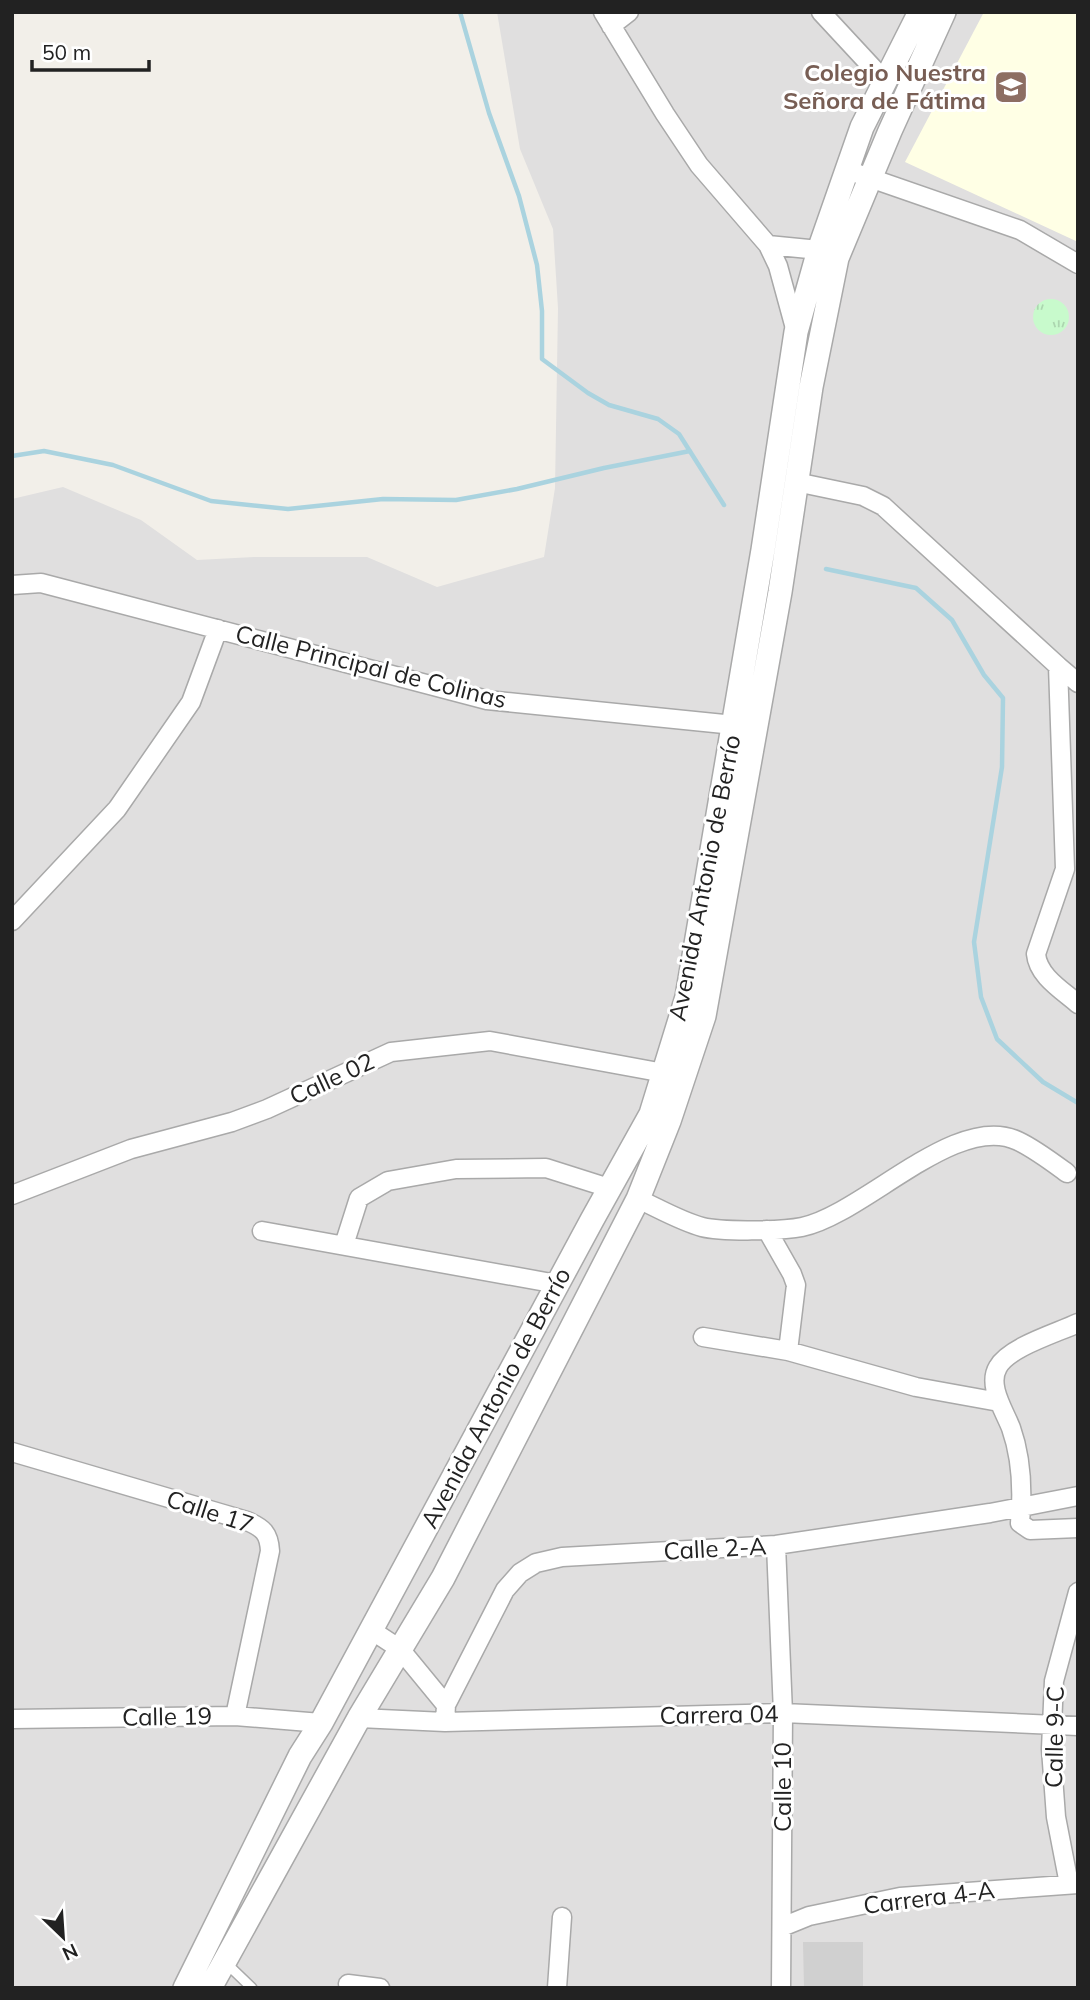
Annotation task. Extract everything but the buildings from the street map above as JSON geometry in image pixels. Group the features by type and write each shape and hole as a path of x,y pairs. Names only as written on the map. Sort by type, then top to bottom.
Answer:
{"street":[{"path":"629,12 607,19 699,165 768,245 778,266 796,332"},
{"path":"821,12 886,81"},
{"name":"Avenida Antonio de Berrío","path":"185,1988 300,1756 321,1723 651,1114 687,997 734,725 796,332 819,250 862,127 920,12"},
{"name":"Avenida Antonio de Berrío","path":"210,1988 359,1718 443,1578 638,1199 669,1122 704,1016 780,592 811,387 837,258 944,12"},
{"path":"847,170 1020,230 1078,264"},
{"path":"768,245 819,250"},
{"path":"796,482 863,496 883,506 1078,683"},
{"name":"Calle Principal de Colinas","path":"12,586 41,583 487,700 734,725"},
{"path":"12,921 117,809 191,702 218,629"},
{"path":"1058,666 1065,869 1036,960 1044,974 1078,1004"},
{"name":"Calle 02","path":"12,1195 131,1149 256,1114 391,1052 490,1041 664,1073"},
{"path":"638,1199 702,1227 766,1230 803,1227 836,1215 935,1153 975,1138 996,1136 1017,1139 1067,1173"},
{"path":"344,1245 359,1198 388,1181 456,1169 546,1168 609,1188"},
{"path":"766,1230 796,1285 788,1351"},
{"path":"262,1231 557,1284"},
{"path":"1078,1323 1008,1356 997,1367 995,1382 999,1402 1021,1461 1020,1523 1030,1530 1078,1528"},
{"path":"703,1337 788,1351 916,1387 999,1402"},
{"name":"Calle 17","path":"12,1452 261,1527 269,1537 270,1550 235,1716"},
{"name":"Calle 2-A","path":"445,1713 505,1590 520,1573 536,1563 562,1557 776,1545 1078,1496"},
{"name":"Calle 10","path":"776,1545 783,1713 781,1988"},
{"name":"Calle 9-C","path":"1073,1884 1056,1817 1051,1749 1054,1681 1078,1592"},
{"path":"371,1630 401,1649 445,1713"},
{"name":"Carrera 04","path":"359,1718 445,1713 783,1713 1078,1726"},
{"name":"Calle 19","path":"12,1719 235,1716 321,1723"},
{"name":"Carrera 4-A","path":"782,1927 809,1916 900,1897 1073,1884"},
{"path":"557,1988 562,1917"},
{"path":"348,1984 380,1988"}],"lane":[{"path":"224,1961 252,1988"}],"shaded area":[{"path":"497,12 1078,12 1078,1988 12,1988 12,499 63,487 141,520 197,560 367,557 437,587 544,557 555,488 558,308 553,229 520,149"},
{"name":"Colegio Nuestra Señora de Fátima","path":"984,12 1078,12 1078,242 905,162"},
{"path":"803,1942 863,1942 863,1988 804,1988"}],"green space":[{"path":"1051,299 1064,304 1069,317 1064,330 1051,335 1038,330 1033,317 1038,304"}],"waterway":[{"path":"460,12 489,113 519,196 537,265 542,311 542,359 609,405 658,419 679,434 724,505"},
{"path":"12,456 44,451 113,465 211,501 288,509 383,499 456,500 690,451"},
{"path":"826,569 916,588 952,620 984,675 1003,698 1002,767 974,942 981,997 997,1039 1043,1082 1078,1103"}],"place":[{"name":"Colegio Nuestra Señora de Fátima","path":"1011,87"}]}
